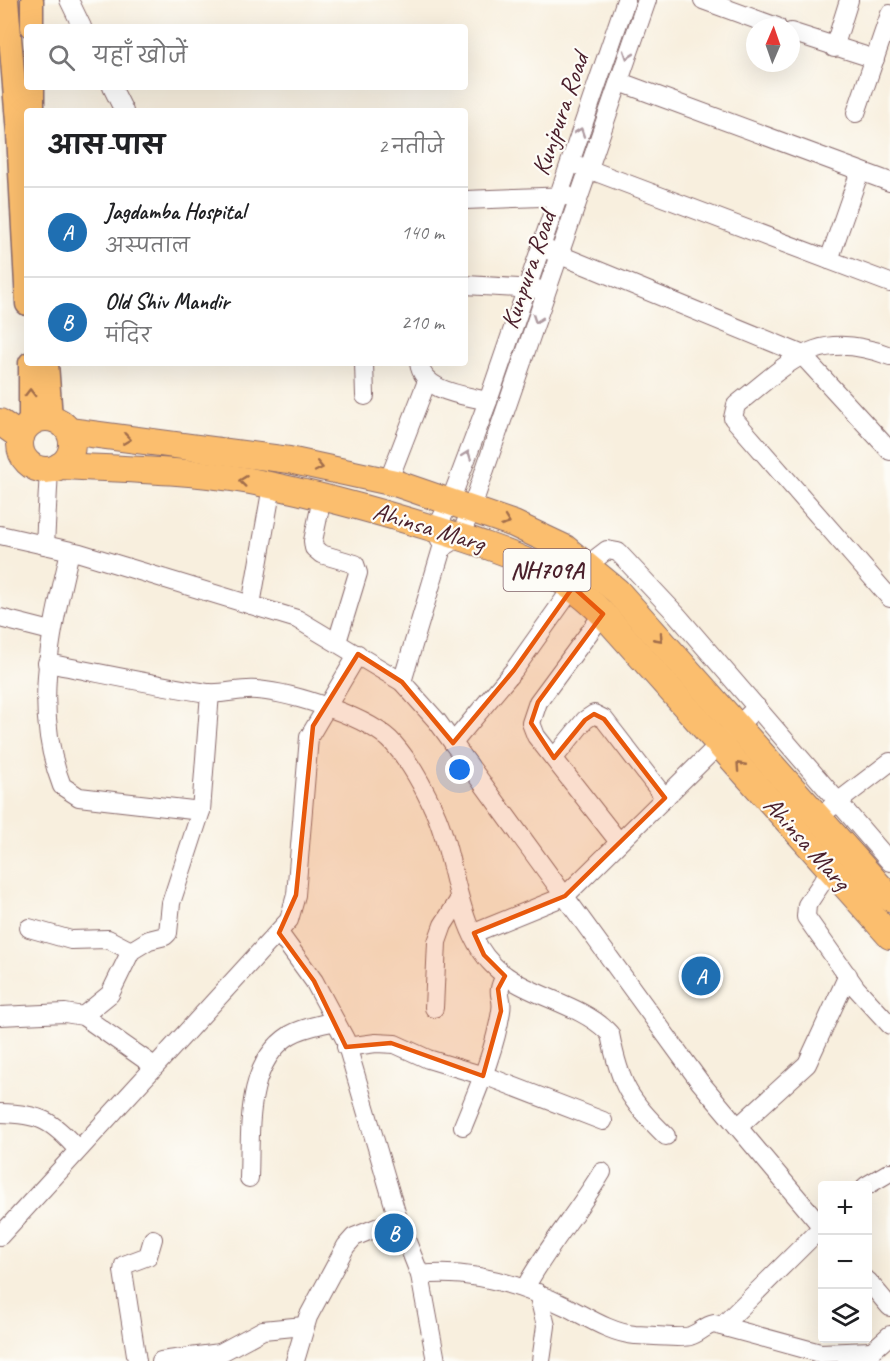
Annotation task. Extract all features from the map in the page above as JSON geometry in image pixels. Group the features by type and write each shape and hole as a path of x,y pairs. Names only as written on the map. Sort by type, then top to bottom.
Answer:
{"highway":[{"name":"Ahinsa Marg","path":"28,432 289,460 388,482 514,524 564,548 603,614 728,735 818,817 890,898"},
{"path":"28,432 71,451 54,468"},
{"name":"NH709A","path":"28,432 29,464 54,468"},
{"name":"Ahinsa Marg","path":"54,468 130,469 248,481 272,486 368,508 446,538 499,549 549,571 580,577 617,591 831,869 890,936"}],"main road":[{"path":"7,0 9,135 24,205"},
{"path":"32,0 33,24"},
{"path":"33,90 33,108"},
{"path":"28,432 30,366"},
{"path":"28,432 46,366"}],"street":[{"path":"69,0 81,24"},
{"name":"Kunjpura Road","path":"446,538 460,506 488,401 626,0"},
{"name":"Kunpura Road","path":"446,538 548,289 647,0"},
{"path":"703,0 741,6 762,18"},
{"path":"834,48 849,0"},
{"path":"856,113 890,14"},
{"path":"800,35 834,48 875,59"},
{"path":"620,82 890,182"},
{"path":"114,90 122,108"},
{"path":"570,162 890,283"},
{"path":"830,260 860,171"},
{"path":"468,200 580,196"},
{"path":"541,248 801,354 890,451"},
{"path":"468,285 548,289"},
{"path":"890,356 855,345 828,347 801,354 736,405 734,418 890,598"},
{"path":"364,366 365,396"},
{"path":"419,366 420,372 427,381 439,387 488,401"},
{"path":"388,482 427,381"},
{"path":"45,545 54,468"},
{"path":"251,605 272,486"},
{"path":"322,498 313,541 314,548 321,554 355,564 358,573 357,584 337,642"},
{"path":"0,535 70,551 297,619 402,681 453,742 700,1082 818,1217"},
{"path":"402,681 446,538"},
{"path":"453,742 514,670 580,577 607,550 618,552 757,707 890,862"},
{"path":"70,551 51,631 47,663 46,722 62,786 79,797 201,811"},
{"path":"603,614 569,657 532,713 531,723 536,736 620,842"},
{"path":"0,618 51,631"},
{"path":"0,1236 289,920 296,895 309,737 358,654"},
{"path":"47,663 210,693 255,689 326,706 373,729 394,744 429,799 441,823 451,856 459,900 484,955 505,976 606,1030 610,1035 622,1085 647,1118 666,1136"},
{"path":"83,1016 110,994 131,951 149,940 168,933 171,903 201,811 210,693"},
{"path":"474,933 565,896 757,707"},
{"path":"554,758 585,720 594,714 604,719 665,798"},
{"path":"818,817 890,762"},
{"path":"831,869 805,910 814,928 848,975 878,1014 890,1025"},
{"path":"434,1008 437,942 459,900"},
{"path":"29,928 71,940 108,939 131,951"},
{"path":"279,933 314,981 346,1047 398,1219 420,1275 436,1361"},
{"path":"738,1127 807,1064 848,975"},
{"path":"464,1126 483,1076 501,1011 498,989 505,976"},
{"path":"0,1016 65,1013 83,1016 154,1066"},
{"path":"249,1178 253,1096 263,1069 288,1036 304,1029 335,1021"},
{"path":"346,1047 391,1043 428,1059 483,1076 603,1121"},
{"path":"0,1113 40,1117 51,1123 78,1150"},
{"path":"541,1361 546,1326 531,1291 539,1260 587,1197 602,1172"},
{"path":"872,1182 890,1172"},
{"path":"295,1361 304,1326 346,1246 354,1237 398,1219"},
{"path":"722,1326 818,1221"},
{"path":"137,1361 123,1270 124,1265 129,1261 148,1256 153,1239"},
{"path":"420,1275 446,1272 531,1291 610,1328 636,1335 684,1338 692,1336 706,1326 722,1326 817,1357 870,1356 890,1335"},
{"path":"872,1287 890,1307"},
{"path":"161,1361 220,1353 263,1330 304,1326"}],"highlighted area":[{"path":"573,587 582,593 603,614 538,702 531,723 554,758 585,720 594,714 604,719 665,798 565,896 474,933 484,955 505,976 498,989 501,1011 483,1076 391,1043 346,1047 314,981 279,933 296,895 313,726 358,654 402,682 453,743 514,670"}],"place":[{"name":"Jagdamba Hospital","path":"701,976"},
{"name":"Old Shiv Mandir","path":"394,1233"}]}
